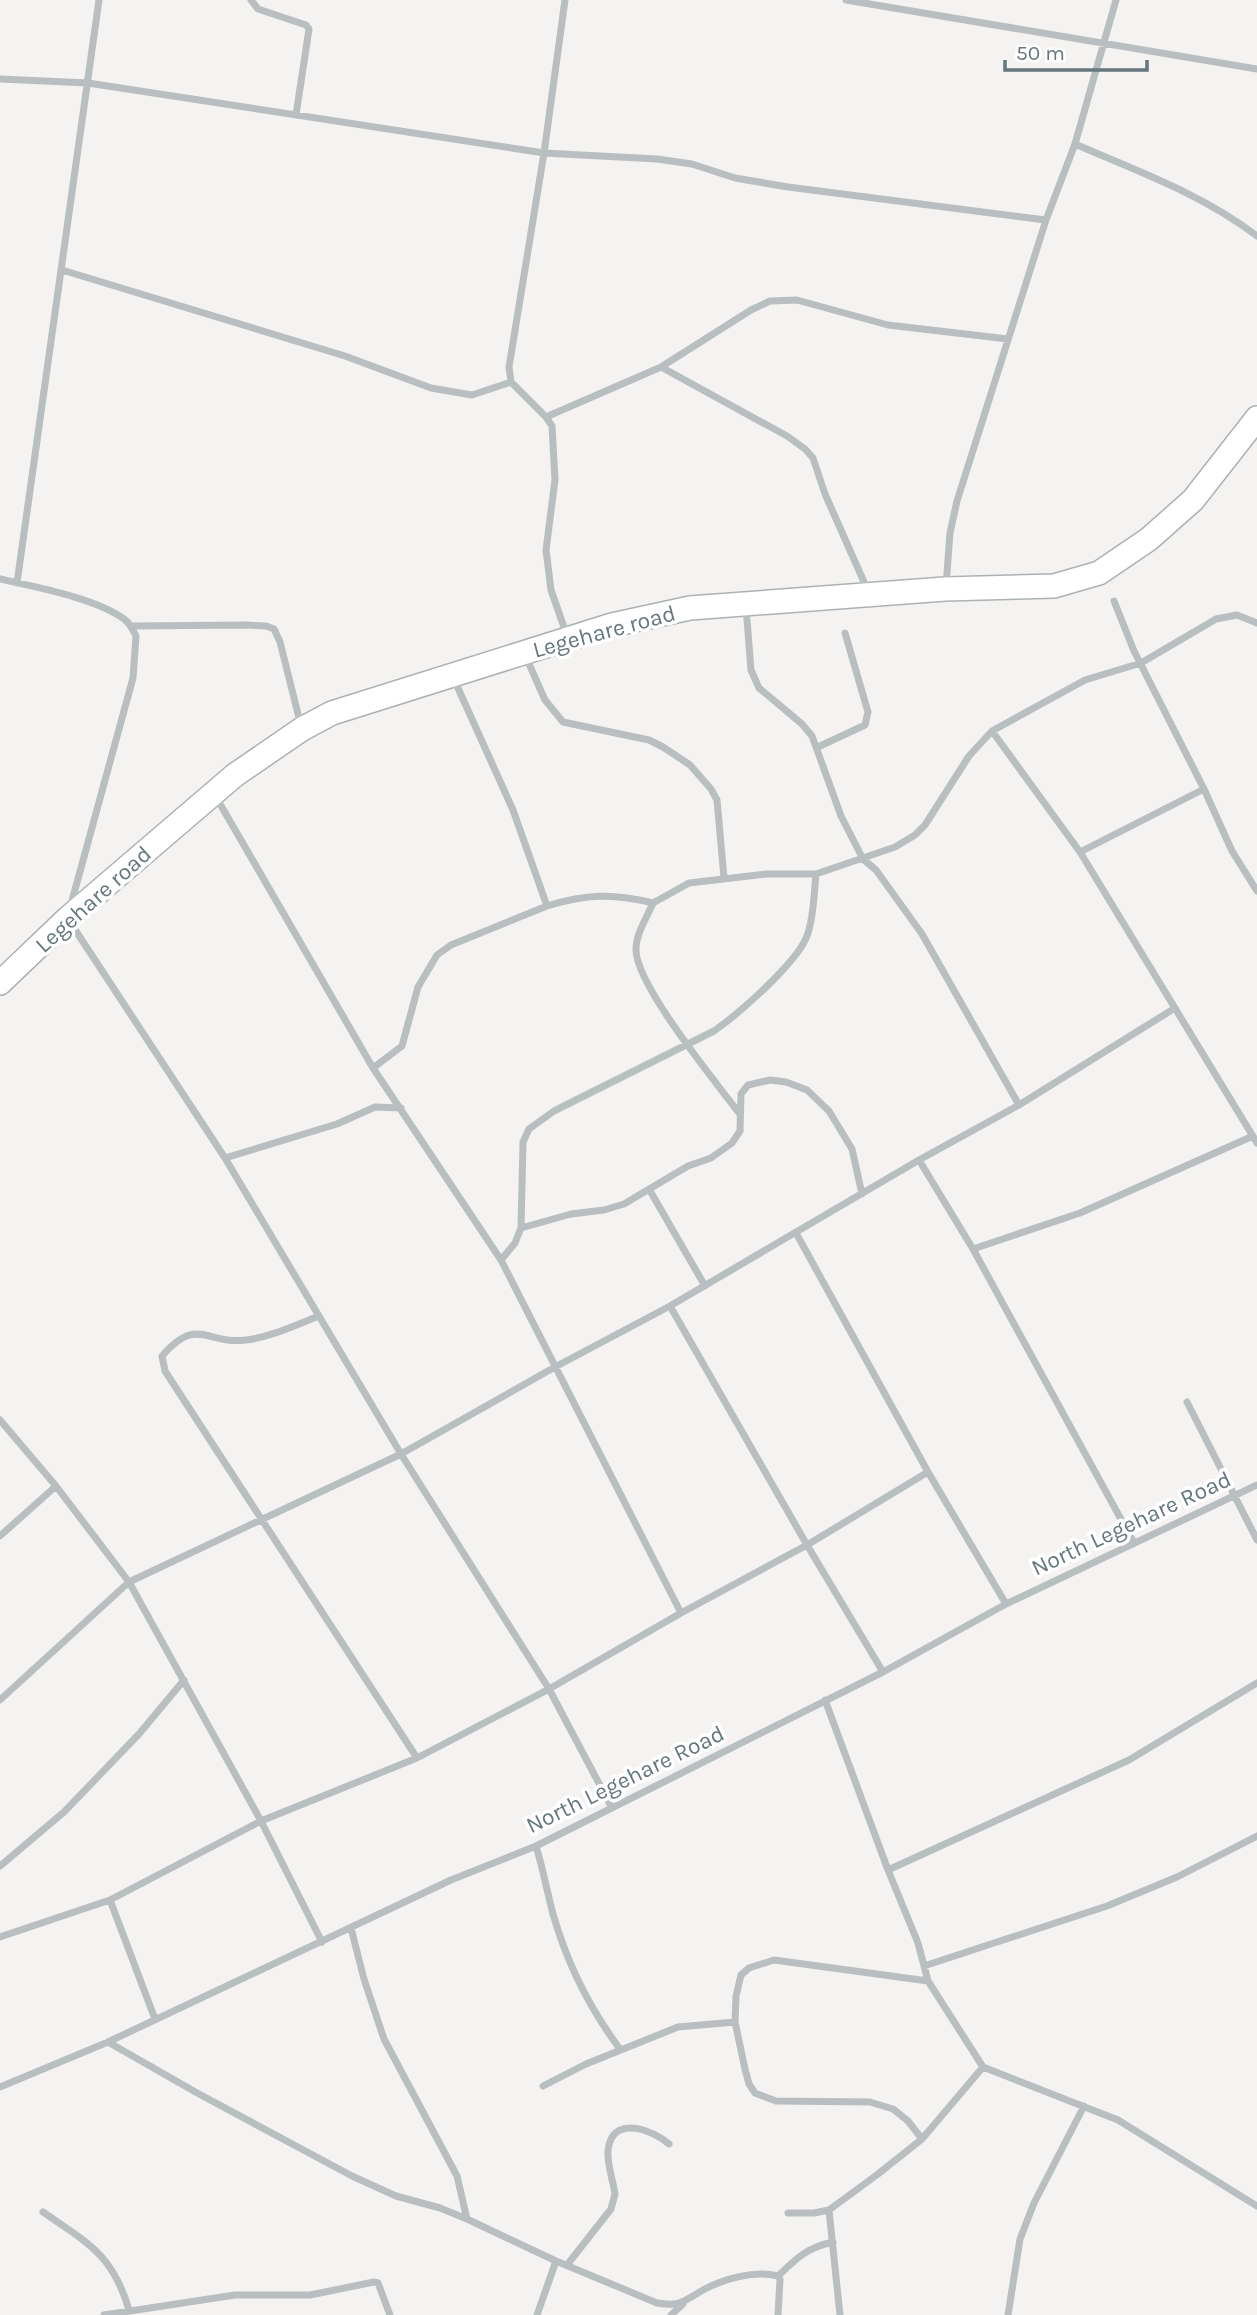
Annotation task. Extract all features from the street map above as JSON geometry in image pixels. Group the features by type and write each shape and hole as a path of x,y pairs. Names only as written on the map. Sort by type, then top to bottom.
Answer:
{"main road":[{"name":"Legehare road","path":"5,975 235,775 302,729 332,713 612,625 690,608 946,589 1054,586 1099,573 1149,539 1193,500 1254,422"}],"street":[{"path":"17,583 99,0"},
{"path":"251,0 258,9 306,25 309,29 296,115"},
{"path":"565,0 544,153 509,367 511,382 552,426 555,480 546,550 551,590 568,639"},
{"path":"846,0 1257,69"},
{"path":"946,589 950,533 957,502 1046,220 1075,144 1116,0"},
{"path":"0,79 88,83 544,153 657,159 692,164 735,178 788,187 1046,220"},
{"path":"1075,144 1199,197 1257,236"},
{"path":"62,270 345,356 431,388 472,395 511,382"},
{"path":"546,417 661,367 751,310 771,301 797,300 888,325 1008,339"},
{"path":"661,367 787,436 805,449 818,470 825,494 869,595"},
{"path":"0,579 74,596 124,618 136,636 133,678 68,918 225,1158 401,1454 549,1689 612,1808"},
{"path":"1114,601 1134,651 1204,789 1232,851 1257,891"},
{"path":"746,604 751,670 759,688 803,724 812,736 841,816 863,859 876,870 922,934 1018,1105"},
{"path":"739,1114 688,1045 645,980 638,964 637,941 653,903 689,883 767,874 816,874 894,848 915,835 935,812 969,755 992,731 1086,680 1141,663 1216,619 1237,615 1257,623"},
{"path":"131,626 246,625 274,629 280,642 302,729"},
{"path":"818,747 867,722 868,712 845,633"},
{"path":"524,653 545,700 563,722 649,740 690,765 717,800 724,878"},
{"path":"452,674 513,810 547,906"},
{"path":"972,1249 1080,1213 1255,1139 1080,852 992,731"},
{"path":"1080,852 1204,789"},
{"path":"214,793 373,1068 501,1260 681,1613"},
{"path":"501,1260 521,1228 523,1142 529,1129 554,1111 688,1045 736,1016 794,956 808,936 816,874"},
{"path":"373,1068 402,1046 418,987 437,955 463,940 547,906 594,895 624,895 653,903"},
{"path":"0,1700 129,1582 401,1454 705,1286 1018,1105 1175,1008"},
{"path":"521,1228 571,1213 604,1210 624,1204 688,1166 711,1158 732,1143 740,1131 741,1094 748,1085 769,1080 786,1082 807,1090 829,1111 852,1149 862,1194"},
{"path":"225,1158 337,1124 375,1107 401,1108"},
{"path":"919,1160 972,1249 1134,1543"},
{"path":"649,1189 705,1286"},
{"path":"796,1233 928,1472 1006,1604"},
{"path":"670,1306 883,1672"},
{"path":"318,1316 266,1337 227,1341 208,1334 188,1334 172,1344 162,1356 165,1371 417,1758"},
{"path":"1187,1402 1257,1541"},
{"path":"0,1420 56,1486 129,1582 261,1821 322,1942"},
{"path":"0,1937 110,1900 261,1821 417,1758 549,1689 807,1545 928,1472"},
{"name":"North Legehare Road","path":"0,2087 108,2042 451,1880 536,1846 883,1672 1006,1604 1257,1485"},
{"path":"0,1536 56,1486"},
{"path":"0,1866 64,1812 139,1734 184,1680"},
{"path":"888,1871 1129,1760 1257,1683"},
{"path":"825,1700 928,1980 983,2067 1118,2120 1257,2207"},
{"path":"924,1966 1107,1906 1177,1877 1257,1836"},
{"path":"536,1846 554,1915 569,1957 597,2018 620,2049"},
{"path":"110,1900 155,2019"},
{"path":"351,1928 384,2039 457,2176 467,2219"},
{"path":"922,2139 908,2121 893,2109 870,2102 776,2101 755,2093 747,2076 735,2022 736,1996 741,1975 749,1968 774,1960 928,1980"},
{"path":"543,2086 620,2049 678,2027 735,2022"},
{"path":"108,2042 352,2176 396,2196 440,2208 467,2219 556,2261 657,2303 684,2303"},
{"path":"788,2213 829,2210 922,2139 983,2067"},
{"path":"1008,2315 1020,2239 1034,2203 1084,2106"},
{"path":"567,2265 611,2209 614,2201 608,2147 615,2134 628,2128 646,2129 669,2144"},
{"path":"829,2210 840,2315"},
{"path":"43,2212 97,2249 113,2270 129,2310"},
{"path":"671,2315 704,2290 728,2280 754,2274 778,2276 802,2254 815,2246 833,2242"},
{"path":"537,2315 556,2261"},
{"path":"778,2276 778,2315"},
{"path":"104,2315 234,2295 310,2295 374,2281 378,2283 390,2315"}]}
